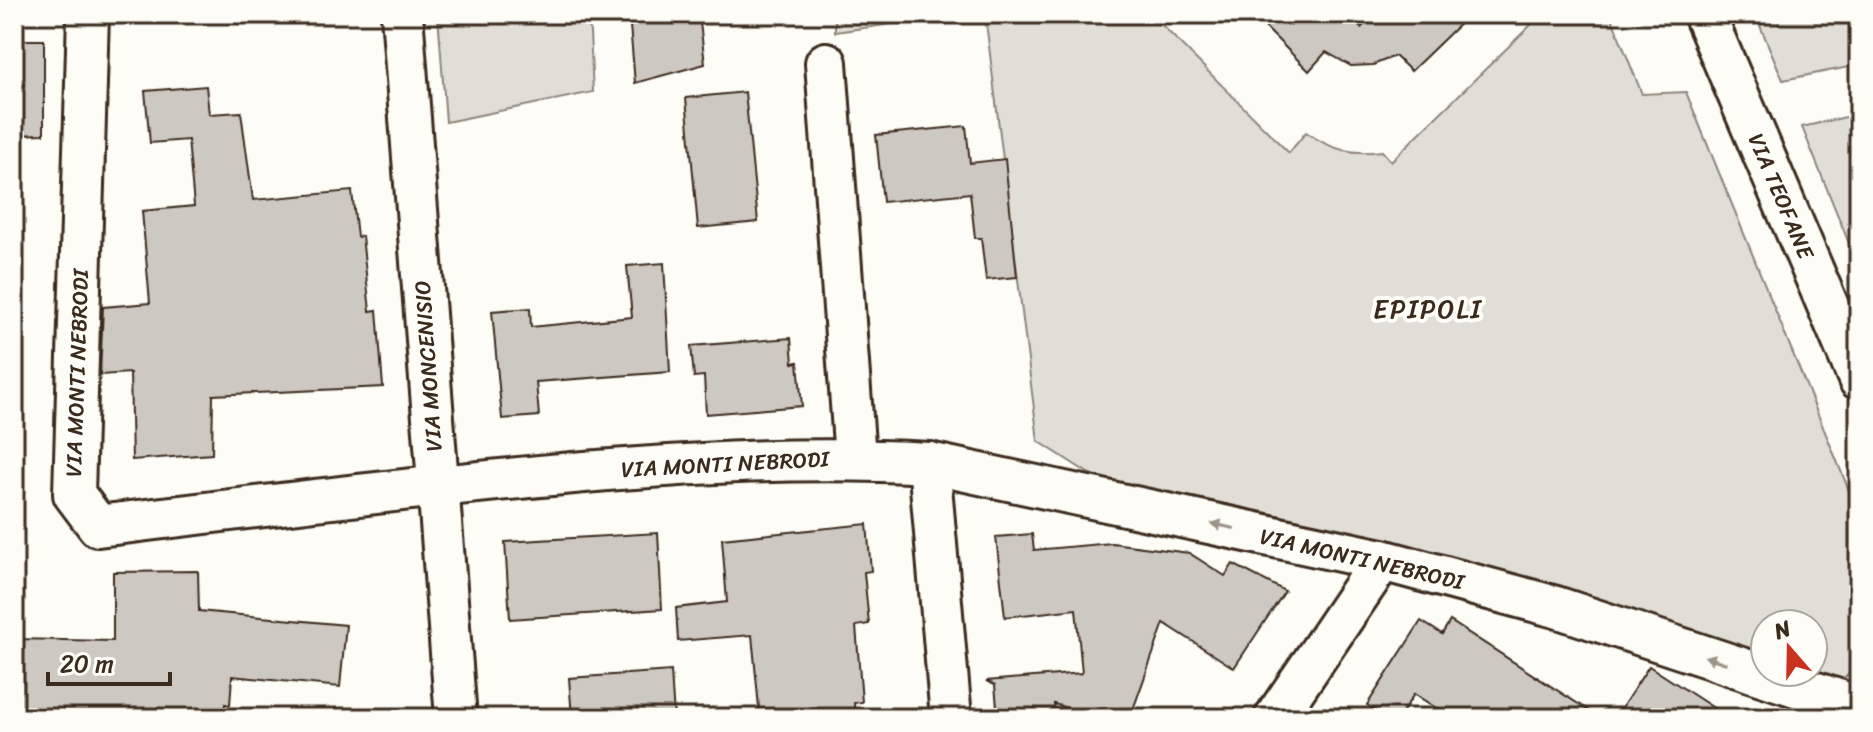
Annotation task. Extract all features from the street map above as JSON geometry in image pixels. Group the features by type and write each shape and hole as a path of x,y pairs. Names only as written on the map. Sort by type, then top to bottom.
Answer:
{"street":[{"name":"VIA MONTI NEBRODI","path":"88,14 74,494 98,526 437,485 673,465 855,458 929,463 1382,560 1556,607 1846,702"},
{"name":"VIA MONCENISIO","path":"402,14 456,718"},
{"name":"VIA TEOFANE","path":"1704,14 1859,379"},
{"path":"826,63 855,458"},
{"path":"929,463 951,718"},
{"path":"1275,718 1382,560"}],"shaded area":[{"path":"438,14 589,14 593,92 446,122"},
{"path":"835,14 961,14 835,32"},
{"path":"985,14 1151,14 1289,153 1306,132 1342,150 1382,151 1391,161 1542,14 1610,14 1642,94 1686,92 1859,515 1859,663 1841,682 1829,678 1829,608 1749,608 1749,653 1147,493 1088,473 1038,441"},
{"path":"1755,14 1859,14 1859,65 1783,80"},
{"path":"1859,114 1859,268 1802,127"}],"building":[{"path":"629,14 699,14 705,64 635,83"},
{"path":"1252,14 1347,14 1361,28 1374,14 1470,14 1411,71 1395,56 1373,65 1351,66 1326,52 1309,71"},
{"path":"14,40 44,40 44,134 14,135"},
{"path":"206,86 209,114 241,112 253,200 352,191 357,237 362,236 370,311 377,310 383,387 213,395 212,454 132,460 130,373 100,375 103,307 150,303 142,211 194,206 188,140 150,143 145,91"},
{"path":"745,92 758,222 698,228 686,98"},
{"path":"966,126 970,163 1005,159 1017,277 986,280 981,238 975,238 970,193 883,202 876,135"},
{"path":"664,263 670,372 536,382 539,416 502,419 492,311 530,308 531,327 632,317 627,266"},
{"path":"791,338 793,363 798,362 802,406 706,414 704,376 694,377 691,346"},
{"path":"867,524 871,571 864,572 869,624 856,626 862,702 854,703 855,715 760,718 752,635 678,641 676,608 727,602 722,539"},
{"path":"658,533 662,609 510,619 505,542"},
{"path":"1032,534 1034,550 1112,543 1189,553 1225,576 1233,564 1285,591 1234,668 1164,623 1130,718 1099,718 1054,704 1055,718 998,718 995,685 986,681 1082,673 1076,609 1005,617 996,537"},
{"path":"198,571 199,611 346,625 340,687 232,676 230,705 225,704 224,718 16,718 19,678 14,678 14,639 113,641 113,572"},
{"path":"1421,621 1442,634 1450,621 1600,718 1452,718 1414,694 1399,718 1388,718 1367,705"},
{"path":"1649,666 1729,718 1615,718"},
{"path":"671,671 674,718 572,718 569,678"}],"district":[{"name":"EPIPOLI","path":"1428,309"}]}
